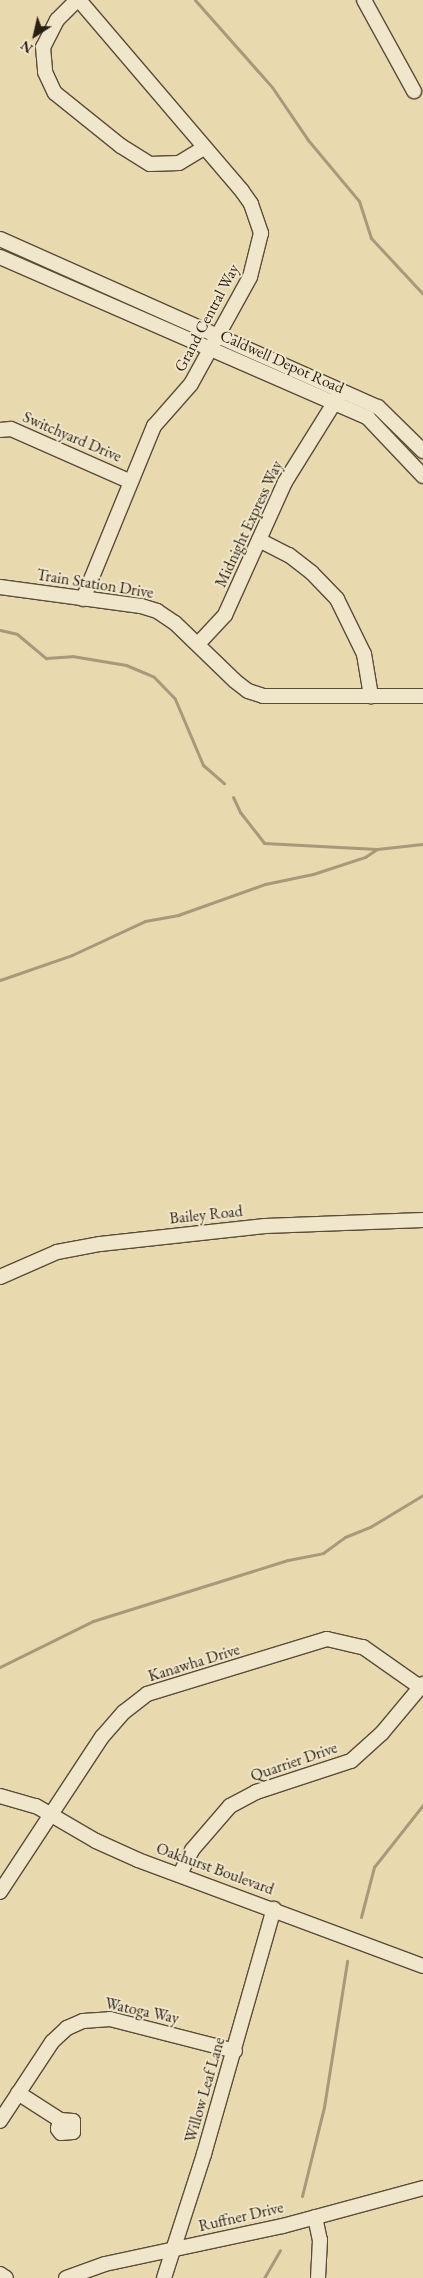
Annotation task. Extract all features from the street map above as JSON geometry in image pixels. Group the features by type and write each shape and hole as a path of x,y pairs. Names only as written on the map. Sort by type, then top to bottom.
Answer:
{"street":[{"name":"Grand Central Way","path":"78,0 251,204 261,233 250,277 192,384 154,426 129,481 82,600"},
{"path":"78,0 57,20 43,47 45,72 55,93 121,146 150,164 169,166 179,163 204,148"},
{"path":"364,0 414,91"},
{"name":"Caldwell Depot Road","path":"0,239 378,407 423,451"},
{"name":"Caldwell Depot Road","path":"0,257 368,418 423,476"},
{"name":"Midnight Express Way","path":"198,644 225,615 285,482 343,390"},
{"name":"Switchyard Drive","path":"0,430 11,429 129,481"},
{"path":"259,540 289,555 312,573 337,599 364,654 371,696"},
{"name":"Train Station Drive","path":"0,587 82,600 141,606 157,611 198,644 235,681 248,691 263,696 423,696"},
{"name":"Bailey Road","path":"0,1277 57,1252 100,1244 265,1226 423,1220"},
{"name":"Kanawha Drive","path":"0,1892 102,1737 124,1712 147,1694 192,1678 264,1660 327,1639 363,1647 422,1686"},
{"name":"Quarrier Drive","path":"180,1874 192,1850 230,1806 256,1792 351,1761 382,1734 422,1686"},
{"name":"Oakhurst Boulevard","path":"0,1796 20,1800 52,1815 96,1841 423,1966"},
{"name":"Willow Leaf Lane","path":"164,2278 234,2051 274,1909"},
{"name":"Watoga Way","path":"0,2121 60,2033 92,2018 110,2019 234,2051"},
{"path":"18,2093 60,2120"},
{"name":"Ruffner Drive","path":"66,2278 105,2264 172,2251 315,2217 423,2188"},
{"path":"315,2217 320,2240 318,2278"},
{"path":"0,2274 6,2278"}],"waterway":[{"path":"195,0 272,87 308,140 359,201 371,238 423,294"},
{"path":"0,630 17,634 46,658 72,656 126,665 154,677 175,699 203,765 224,783"},
{"path":"233,797 240,812 264,843 377,849 423,844"},
{"path":"0,980 72,955 145,921 178,915 265,884 313,874 365,857 377,849"},
{"path":"0,1667 93,1621 288,1560 323,1553 345,1537 370,1527 423,1495"},
{"path":"361,1917 374,1867 423,1805"},
{"path":"302,2196 324,2107 347,1961"},
{"path":"264,2278 280,2250"}]}
